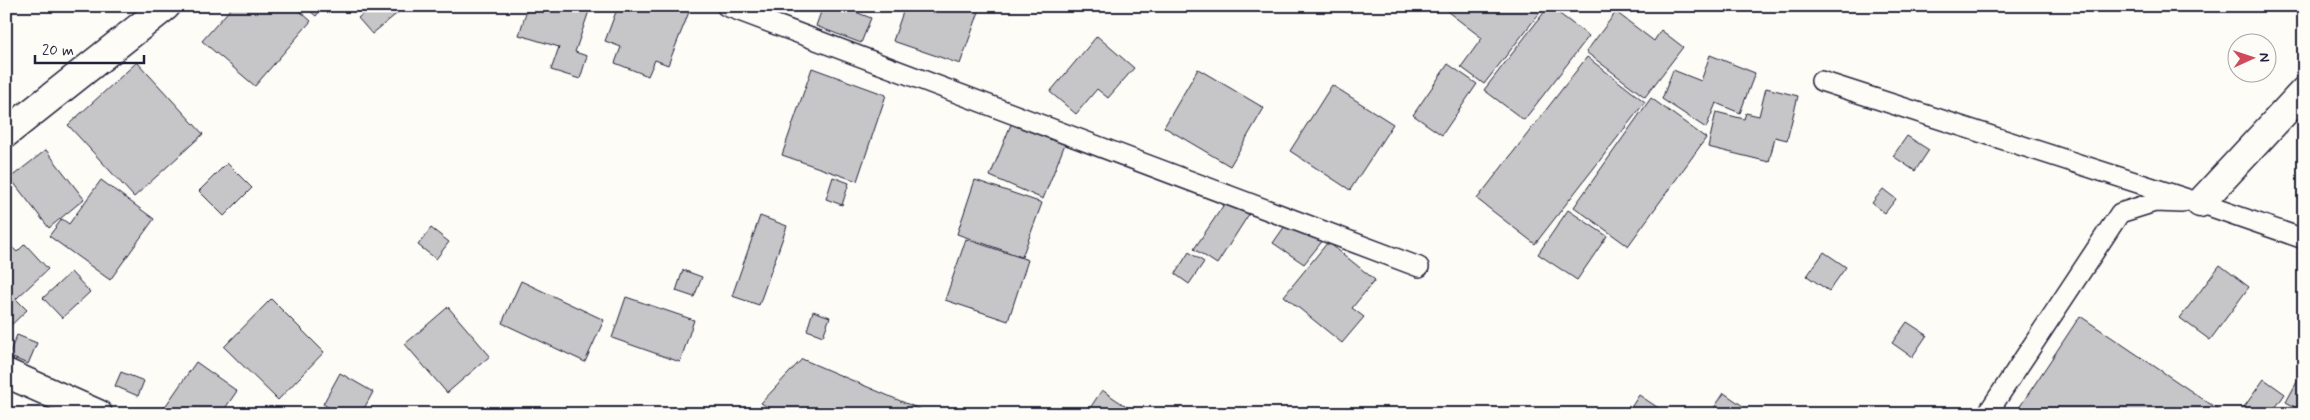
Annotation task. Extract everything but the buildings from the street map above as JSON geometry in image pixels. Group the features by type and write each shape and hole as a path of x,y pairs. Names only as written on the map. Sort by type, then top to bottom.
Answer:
{"street":[{"path":"6,133 166,6"},
{"path":"2200,203 2304,91"},
{"path":"6,373 98,414"}],"lane":[{"path":"726,6 1420,266"},
{"path":"1821,81 2200,203 2304,239"},
{"path":"1987,414 2120,213 2155,202 2200,203"}]}
